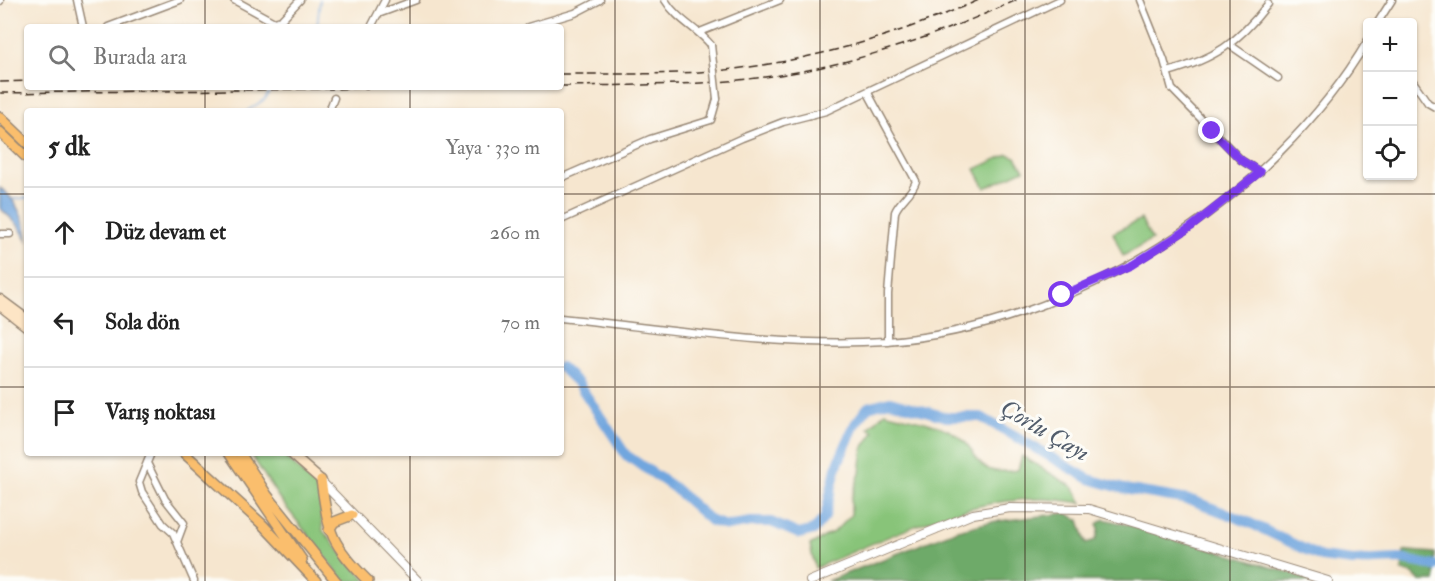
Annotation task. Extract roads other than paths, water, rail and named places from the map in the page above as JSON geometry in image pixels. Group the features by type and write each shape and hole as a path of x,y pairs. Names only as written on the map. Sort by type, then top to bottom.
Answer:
{"highway":[{"path":"0,117 24,144"},
{"path":"0,132 24,144"},
{"path":"187,456 261,523 317,581"},
{"path":"240,459 317,581"},
{"path":"240,459 336,581"},
{"path":"321,480 329,530 336,546 368,581"},
{"path":"329,530 334,522 352,515"}],"main road":[{"path":"0,299 24,317"},
{"path":"0,306 24,325"},
{"path":"293,456 321,480"}],"street":[{"path":"77,0 82,24"},
{"path":"127,24 180,0"},
{"path":"234,0 274,22 281,20 300,0"},
{"path":"373,24 385,0"},
{"path":"378,14 416,0"},
{"path":"538,24 575,13 600,0"},
{"path":"564,177 650,139 711,120 717,99 711,45 700,32 674,15 665,0"},
{"path":"700,32 780,0"},
{"path":"564,219 742,138 783,122 826,111 868,93 1060,0"},
{"path":"1140,0 1168,72 1172,89 1241,160 1260,172"},
{"path":"1381,18 1392,0"},
{"path":"1168,72 1193,65 1230,45 1250,27 1268,4"},
{"path":"1230,45 1278,78"},
{"path":"564,318 760,339 888,341 932,335 999,319 1132,265 1191,227 1260,172 1311,118 1363,47"},
{"path":"1417,86 1428,103 1435,107"},
{"path":"868,93 916,182 912,190 899,202 895,212 888,294 888,341"},
{"path":"330,108 334,98"},
{"path":"0,234 10,234"},
{"path":"150,456 139,482 142,492 177,542 194,581"},
{"path":"147,463 156,483 184,523 177,542"},
{"path":"321,480 352,515 418,581"},
{"path":"810,581 973,514 1010,508 1055,507 1089,509 1328,581"}],"water":[{"path":"0,188 11,198 19,211 24,224 24,235 18,225 0,208"}],"waterway":[{"path":"317,24 320,0"},
{"path":"252,108 265,99 270,90"},
{"path":"13,199 24,198"},
{"name":"Çorlu Çayı","path":"564,370 578,383 626,455 673,487 711,521 727,526 751,522 771,522 799,534 814,530 825,517 836,468 855,424 868,407 890,401 946,417 981,417 1089,479 1124,489 1194,501 1250,523 1321,557 1353,561 1400,559 1435,566"}],"railway":[{"path":"564,74 705,72 758,66 854,45 979,0"},
{"path":"564,86 714,82 798,72 894,48 1017,0"},
{"path":"0,82 24,81"},
{"path":"0,93 233,90"}]}
